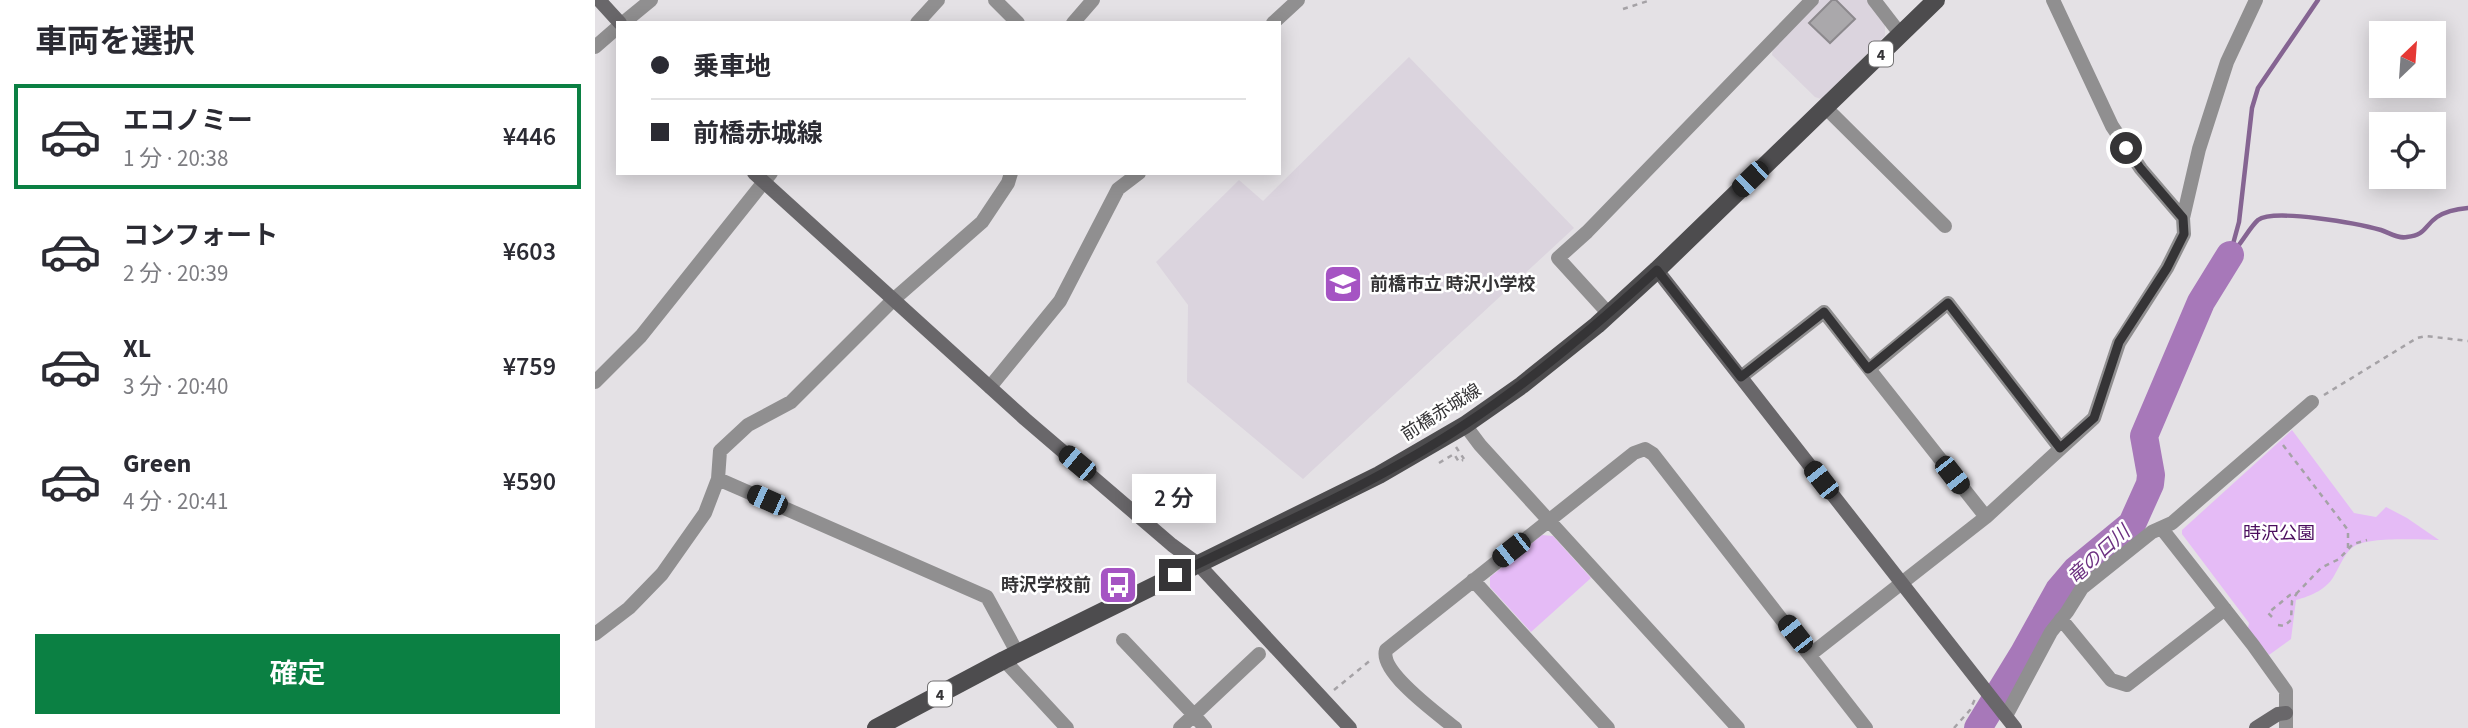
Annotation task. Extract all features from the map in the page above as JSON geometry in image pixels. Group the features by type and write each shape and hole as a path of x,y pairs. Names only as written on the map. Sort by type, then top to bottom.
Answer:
{"main road":[{"name":"前橋赤城線","path":"876,728 1011,657 1379,475 1465,425 1522,385 1609,314 1936,0"}],"street":[{"path":"599,0 617,21"},
{"path":"624,21 651,0"},
{"path":"919,21 938,0"},
{"path":"995,0 1016,21"},
{"path":"1075,21 1093,0"},
{"path":"1275,21 1298,0"},
{"path":"1609,314 1558,258 1587,232 1812,0"},
{"path":"1874,0 1901,34"},
{"path":"2053,0 2112,126 2141,169 2183,218"},
{"path":"1811,654 1986,517 2094,418 2119,342 2167,268 2184,234 2183,218 2199,149 2227,62 2256,0"},
{"path":"595,47 616,28"},
{"path":"1825,107 1945,226"},
{"path":"595,634 629,608 662,574 705,513 718,479 720,451 748,425 791,402 893,300 982,222 1010,175"},
{"path":"990,387 1059,301 1118,189 1136,175"},
{"path":"595,382 641,336 763,177 990,387 1172,545 1198,564 1350,728"},
{"path":"1657,270 1901,583 1981,695 2005,714 2015,728"},
{"path":"1868,369 1948,303 2060,448"},
{"path":"1741,377 1824,312 1986,517"},
{"path":"2005,714 2050,632 2082,589 2152,532 2162,529 2312,402"},
{"path":"1465,425 1548,521 1738,728"},
{"path":"1455,728 1413,694 1386,662 1384,654 1390,644 1634,453 1645,449 1653,454 1866,728"},
{"path":"718,479 987,597 1011,657 1067,728"},
{"path":"2162,529 2286,691 2286,720"},
{"path":"1473,580 1608,728"},
{"path":"2061,619 2111,680 2127,685 2225,609"},
{"path":"1123,640 1205,728"},
{"path":"1181,728 1259,654"},
{"path":"2256,728 2278,714 2286,720"}],"path":[{"path":"1623,9 1651,0"},
{"path":"2312,402 2417,338 2426,336 2468,341"},
{"path":"2273,435 2348,530 2348,550"},
{"path":"1439,463 1454,454 1459,462 1464,459"},
{"path":"2278,625 2284,626 2291,620 2291,601 2321,568 2339,559 2353,544 2367,540"},
{"path":"2272,617 2268,613 2290,595 2297,593"},
{"path":"1333,690 1372,659"},
{"path":"1954,728 1981,695"}],"shaded area":[{"path":"1820,0 1867,0 1885,23 1885,36 1821,99 1815,97 1772,55 1773,47"},
{"name":"前橋市立 時沢小学校","path":"1409,57 1574,228 1303,479 1187,382 1188,305 1156,262 1239,180 1263,201"}],"green space":[{"name":"時沢公園","path":"2292,430 2354,513 2376,517 2386,507 2439,540 2382,540 2353,547 2324,588 2296,600 2291,639 2269,655 2248,628 2249,623 2182,534 2182,530"},
{"path":"1542,535 1553,536 1591,578 1531,632 1490,587 1490,577"}],"building":[{"path":"1832,0 1836,0 1855,19 1830,43 1809,23"}],"waterway":[{"name":"竜の口川","path":"2230,255 2239,222 2252,108 2258,88 2318,0"},
{"name":"竜の口川","path":"2231,254 2255,223 2267,217 2298,216 2337,221 2404,237 2418,234 2444,213 2468,208"},
{"name":"竜の口川","path":"1978,728 2059,590 2076,570 2132,524 2150,484 2151,475 2144,436 2201,302 2230,255"}],"place":[{"name":"前橋市立 時沢小学校","path":"1343,284"},
{"name":"時沢学校前","path":"1118,585"}],"route":[{"path":"1175,575 1379,475 1465,425 1560,355 1657,270 1741,377 1824,312 1868,369 1948,303 2060,448 2094,418 2119,342 2167,268 2184,234 2183,218 2126,148"}]}
